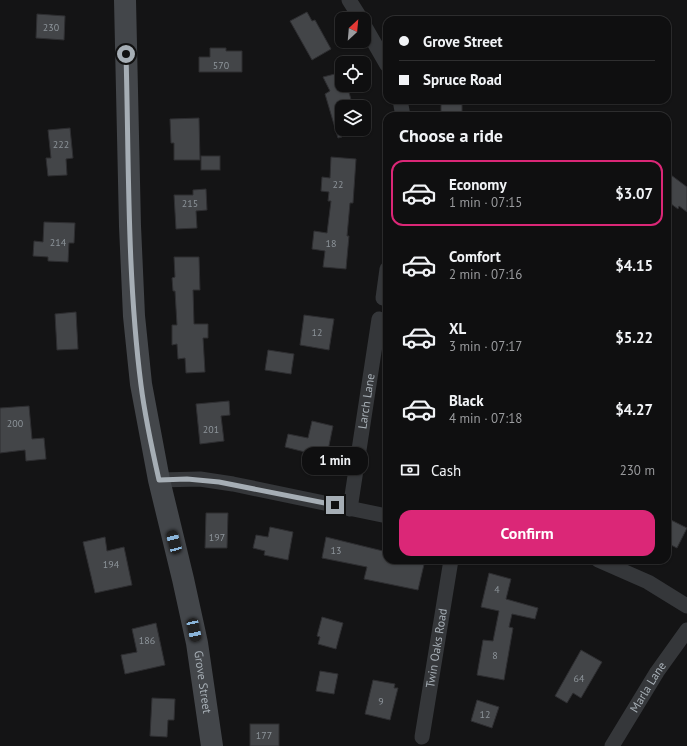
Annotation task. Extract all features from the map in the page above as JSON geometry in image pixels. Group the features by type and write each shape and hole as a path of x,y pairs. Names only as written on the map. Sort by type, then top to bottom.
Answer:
{"main road":[{"name":"Grove Street","path":"125,0 130,226 134,316 141,384 159,480 195,636 212,746"}],"street":[{"path":"349,0 357,12"},
{"path":"371,37 383,58"},
{"path":"382,298 383,292"},
{"name":"Larch Lane","path":"350,508 379,319"},
{"path":"159,480 187,479 219,482 383,515"},
{"name":"Twin Oaks Road","path":"422,737 450,564"},
{"path":"607,564 648,582 687,606"},
{"name":"Marla Lane","path":"612,746 656,672 687,630"}],"building":[{"path":"307,12 312,21 315,20 331,49 312,60 290,21"},
{"path":"37,14 65,16 64,40 36,38"},
{"path":"210,48 226,48 226,51 242,51 242,72 199,72 199,57 210,57"},
{"path":"335,74 335,92 349,92 351,100 335,100 335,128 325,94 330,91 323,77"},
{"path":"441,104 462,104 462,112 441,112"},
{"path":"199,118 200,160 174,160 174,143 171,143 170,119"},
{"path":"70,128 73,158 66,159 67,175 48,176 46,158 51,158 48,130"},
{"path":"201,156 220,156 220,170 201,170"},
{"path":"331,157 356,159 353,203 350,203 347,236 349,236 346,269 323,267 325,251 312,249 314,231 327,233 331,201 328,201 329,192 321,191 322,177 330,178"},
{"path":"671,175 687,187 687,212 679,206 678,209 671,204"},
{"path":"206,189 207,210 196,211 197,228 176,229 174,195 193,195 193,190"},
{"path":"44,222 75,223 74,243 69,243 68,262 48,261 48,257 33,256 34,241 43,242"},
{"path":"174,257 199,257 200,290 193,290 194,324 208,324 208,338 203,338 205,372 186,373 185,358 178,359 177,344 172,345 172,325 177,325 175,291 173,291 172,278 175,277"},
{"path":"76,312 78,349 57,350 55,314"},
{"path":"304,315 334,319 329,350 300,345"},
{"path":"268,350 294,354 291,374 265,370"},
{"path":"229,401 230,415 221,416 224,441 200,444 196,404"},
{"path":"29,406 32,439 44,438 46,459 26,461 25,450 0,453 0,408"},
{"path":"312,421 333,426 325,465 303,460 305,452 285,447 288,434 308,438"},
{"path":"206,513 228,513 227,548 205,548"},
{"path":"671,520 687,528 677,548 671,545"},
{"path":"270,527 293,532 288,560 264,555 265,551 253,548 256,535 268,537"},
{"path":"105,537 107,551 124,547 132,585 95,593 83,542"},
{"path":"326,537 383,551 383,564 424,564 418,590 364,579 367,567 322,558"},
{"path":"489,573 511,579 506,599 538,608 535,619 512,614 509,627 513,628 504,680 477,675 483,640 493,641 499,611 481,607"},
{"path":"322,617 343,623 336,649 318,644 320,637 317,636"},
{"path":"156,623 165,665 125,674 121,655 137,652 132,629"},
{"path":"581,650 602,662 581,698 573,693 567,703 555,696"},
{"path":"320,671 338,674 334,694 316,691"},
{"path":"373,680 395,684 394,688 398,688 390,720 365,714"},
{"path":"152,698 175,699 174,720 168,720 167,737 150,736"},
{"path":"477,700 499,707 492,728 471,721"},
{"path":"250,724 279,724 279,746 250,746"}],"route":[{"path":"126,54 130,226 134,316 141,384 159,480 200,479 335,505"}]}
